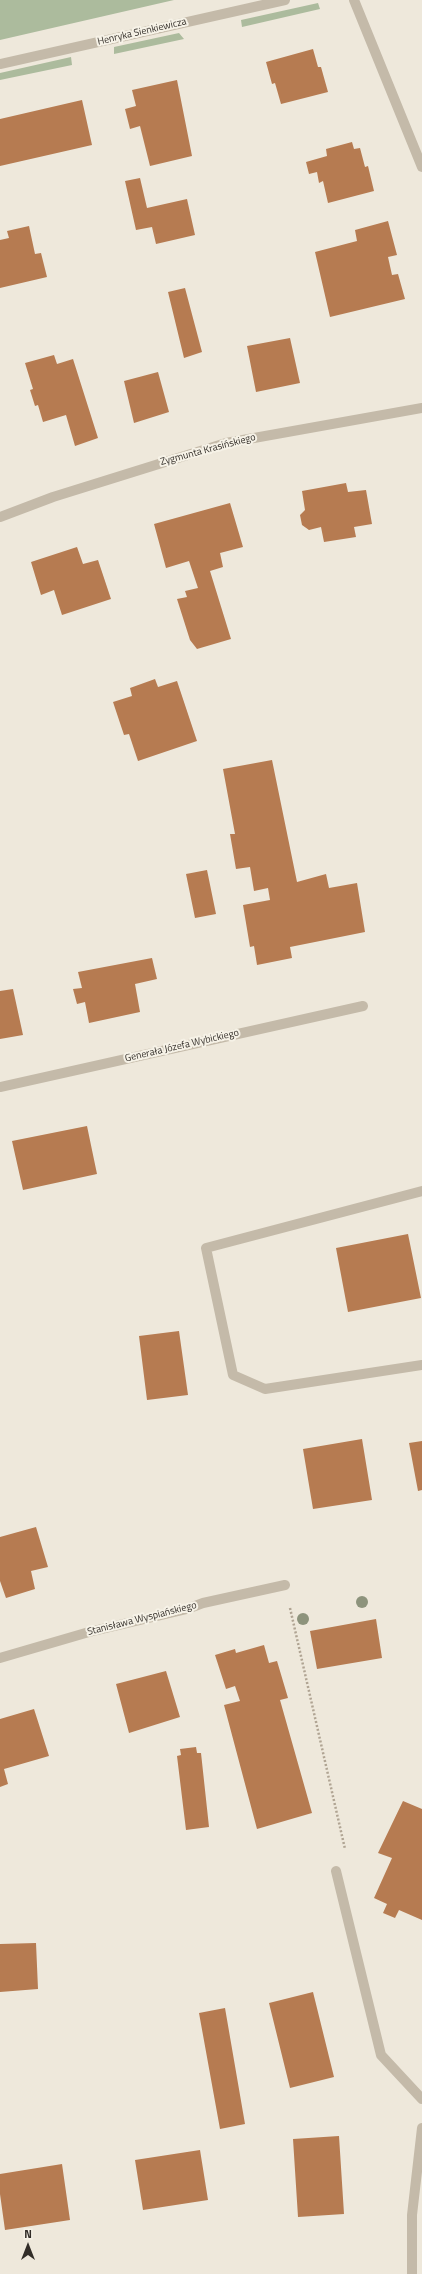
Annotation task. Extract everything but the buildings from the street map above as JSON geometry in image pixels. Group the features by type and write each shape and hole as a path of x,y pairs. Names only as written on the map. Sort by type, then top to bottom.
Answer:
{"street":[{"name":"Henryka Sienkiewicza","path":"0,64 285,0"},
{"path":"354,0 422,167"},
{"name":"Zygmunta Krasińskiego","path":"0,517 53,497 226,443 422,408"},
{"name":"Generała Józefa Wybickiego","path":"0,1087 364,1006"},
{"path":"422,1192 206,1248 233,1375 265,1389 422,1365"},
{"name":"Stanisława Wyspiańskiego","path":"0,1658 89,1632 187,1609 203,1603 285,1585"},
{"path":"336,1871 381,2054 422,2099"},
{"path":"412,2274 412,2215 422,2128"}],"path":[{"path":"285,1585 346,1854 336,1871"}],"green space":[{"path":"0,0 174,0 0,40"},
{"path":"318,3 320,9 242,27 241,20"},
{"path":"179,33 184,39 114,54 114,47"},
{"path":"71,57 72,65 0,80 0,73"}]}
